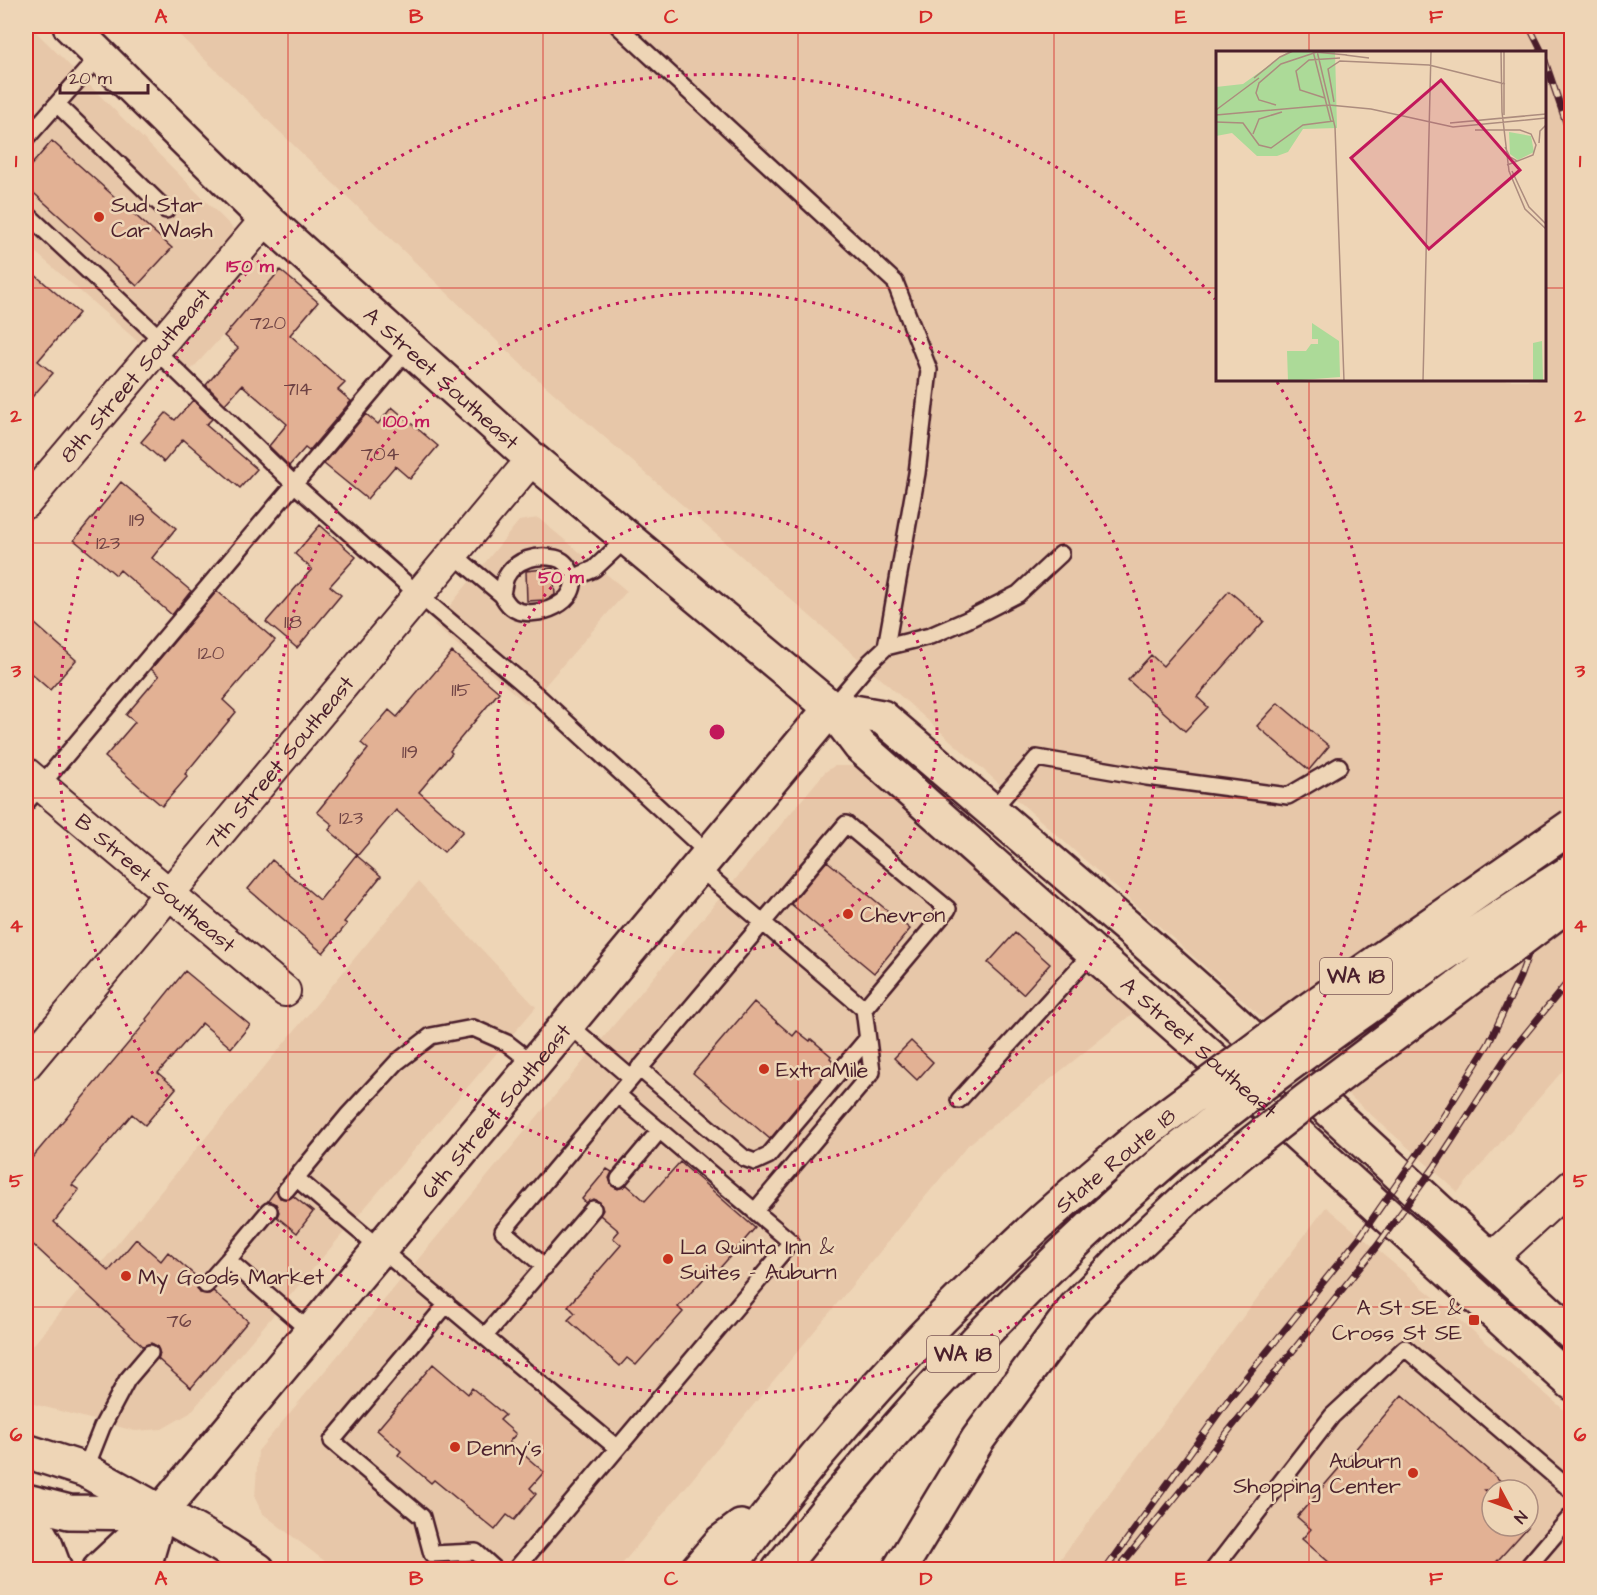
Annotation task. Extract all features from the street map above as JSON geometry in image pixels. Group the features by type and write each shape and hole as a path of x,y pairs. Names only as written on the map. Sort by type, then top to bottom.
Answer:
{"main road":[{"name":"A Street Southeast","path":"70,26 266,219 532,459 831,708 860,746 1094,951 1572,1383"},
{"name":"A Street Southeast","path":"831,708 882,717 1216,1005 1572,1334"},
{"name":"6th Street Southeast","path":"160,1513 831,708"},
{"name":"State Route 18","path":"727,1569 786,1494 872,1394 983,1276 1046,1217 1145,1132 1307,1011 1572,826"},
{"name":"State Route 18","path":"778,1569 853,1477 976,1339 1111,1208 1168,1158 1306,1052 1572,871"},
{"path":"899,1569 978,1439 1075,1308 1124,1257 1192,1193 1245,1149 1572,901"},
{"path":"26,1451 85,1470 220,1545 258,1569"},
{"path":"697,1569 721,1542 786,1494"},
{"path":"26,1501 69,1512 160,1513"},
{"path":"26,1510 46,1546 55,1569"},
{"path":"99,1569 160,1513"},
{"path":"143,1569 160,1513"}],"street":[{"name":"8th Street Southeast","path":"26,503 266,219"},
{"name":"7th Street Southeast","path":"26,1065 532,459"},
{"name":"B Street Southeast","path":"31,787 170,894 285,991"},
{"path":"1491,1259 1572,1185"}],"lane":[{"path":"618,26 896,282 929,370 917,473 886,647"},
{"path":"26,139 100,55"},
{"path":"57,104 166,210"},
{"path":"26,213 294,484 539,697 704,861 762,923 864,1008 872,1071 755,1211"},
{"path":"31,787 410,348"},
{"path":"573,578 594,569 627,538"},
{"path":"453,554 502,595 515,610 542,611 563,602 572,589 573,578 568,565 561,560 538,556 517,564 505,578 502,595"},
{"path":"831,708 870,662 886,647 930,636 1018,594 1061,554"},
{"path":"992,810 1037,759 1288,796 1339,765"},
{"path":"545,1267 503,1231 846,824 948,909 864,1008"},
{"path":"959,1100 1094,951"},
{"path":"568,1024 744,1158 755,1162 768,1156 867,1039"},
{"path":"534,1064 507,1043 473,1028 431,1036 397,1062 349,1114 291,1184 381,1248 617,1448"},
{"path":"514,1569 791,1242 618,1095"},
{"path":"619,1179 660,1130"},
{"path":"486,1336 593,1209"},
{"path":"206,1286 269,1211"},
{"path":"228,1260 310,1332"},
{"path":"435,1569 422,1517 332,1441 447,1304"},
{"path":"1213,1569 1332,1416 1405,1348 1572,1491"},
{"path":"85,1470 102,1427 127,1380 150,1353"},
{"path":"1525,1569 1572,1515"},
{"path":"432,1554 476,1552 496,1569"}],"shaded area":[{"path":"26,26 30,26 279,274 182,380 26,244"},
{"path":"170,26 1571,26 1571,1061 1458,1192 833,636 525,368"},
{"path":"538,518 627,591 528,705 434,625 519,521"},
{"path":"834,766 854,766 867,772 1137,1010 968,1145 618,1569 335,1569 262,1513 255,1498 258,1451 825,772"},
{"path":"418,882 536,1007 190,1413 162,1429 135,1431 26,1402 26,1346 30,1349"},
{"path":"1326,1207 1571,1416 1571,1569 1052,1570"}],"building":[{"name":"Sud Star Car Wash","path":"52,141 172,248 137,286 26,186 26,171"},
{"path":"26,267 79,313 38,361 53,373 26,404"},
{"path":"280,270 318,302 290,335 345,383 338,390 351,401 309,451 305,448 289,466 269,446 287,424 242,385 225,404 206,385 238,348 224,336"},
{"path":"193,400 212,419 206,425 257,469 240,488 183,439 164,462 141,442 166,413 175,420"},
{"path":"392,407 438,446 410,479 395,466 367,499 324,464 366,414 378,424"},
{"path":"121,482 176,528 152,558 191,591 172,615 120,570 116,575 74,540"},
{"path":"320,525 356,557 330,586 341,595 297,648 266,622 312,569 295,554"},
{"path":"553,568 555,595 545,600 527,601 526,571"},
{"path":"217,591 275,640 223,700 236,712 185,774 188,776 162,806 105,757 135,722 126,715 159,676 151,669"},
{"path":"1229,591 1264,621 1197,697 1208,707 1185,731 1128,680 1151,655 1163,666"},
{"path":"26,616 76,660 50,690 26,669"},
{"path":"452,652 499,692 419,792 463,831 444,852 396,810 358,855 329,830 333,825 317,812 368,749 361,743 389,710 397,717"},
{"path":"1278,703 1329,746 1309,770 1257,726"},
{"path":"356,855 381,876 344,922 347,924 323,953 248,889 272,860 320,900"},
{"name":"Chevron","path":"827,861 910,929 874,973 791,904"},
{"path":"1015,933 1050,964 1023,994 988,963"},
{"path":"185,971 250,1025 231,1048 202,1023 158,1073 176,1088 145,1125 132,1114 72,1185 79,1190 54,1222 109,1271 136,1239 161,1261 168,1252 199,1279 197,1288 200,1293 209,1294 213,1291 248,1321 191,1388 158,1359 160,1354 157,1346 151,1343 143,1346 26,1238 26,1165 147,1021 146,1019"},
{"name":"ExtraMile","path":"754,1002 793,1036 797,1031 810,1041 811,1039 831,1056 834,1062 770,1139 693,1073"},
{"path":"911,1041 933,1062 917,1080 894,1058"},
{"name":"La Quinta Inn & Suites - Auburn","path":"680,1162 755,1228 712,1277 708,1274 678,1307 683,1312 636,1365 627,1358 620,1366 568,1320 575,1313 568,1306 621,1245 613,1238 619,1231 600,1215 603,1210 600,1202 594,1199 586,1203 582,1199 607,1169 612,1172 609,1178 612,1186 618,1189 627,1185 645,1201"},
{"path":"276,1190 280,1198 289,1199 293,1196 313,1212 297,1233 277,1217 279,1212 276,1204 267,1202"},
{"name":"Denny's","path":"433,1364 468,1394 472,1388 505,1415 500,1420 516,1434 509,1442 544,1472 530,1488 536,1494 514,1520 507,1515 495,1530 434,1480 431,1483 398,1455 401,1451 377,1430"},
{"name":"Auburn Shopping Center","path":"1402,1395 1497,1478 1480,1478 1480,1538 1518,1538 1490,1569 1337,1569 1302,1539 1311,1529 1297,1517"}],"railway":[{"path":"1529,26 1542,51"},
{"path":"1546,64 1572,140"},
{"path":"1105,1570 1231,1396 1359,1238 1438,1125 1489,1043 1520,977 1572,833"},
{"path":"1117,1570 1377,1246 1435,1166 1505,1059 1572,977"}],"place":[{"name":"Sud Star Car Wash","path":"99,217"},
{"name":"Chevron","path":"848,914"},
{"name":"ExtraMile","path":"764,1069"},
{"name":"La Quinta Inn & Suites - Auburn","path":"668,1259"},
{"name":"My Goods Market","path":"126,1276"},
{"name":"A St SE & Cross St SE","path":"1474,1320"},
{"name":"Denny's","path":"455,1447"},
{"name":"Auburn Shopping Center","path":"1413,1473"}]}
